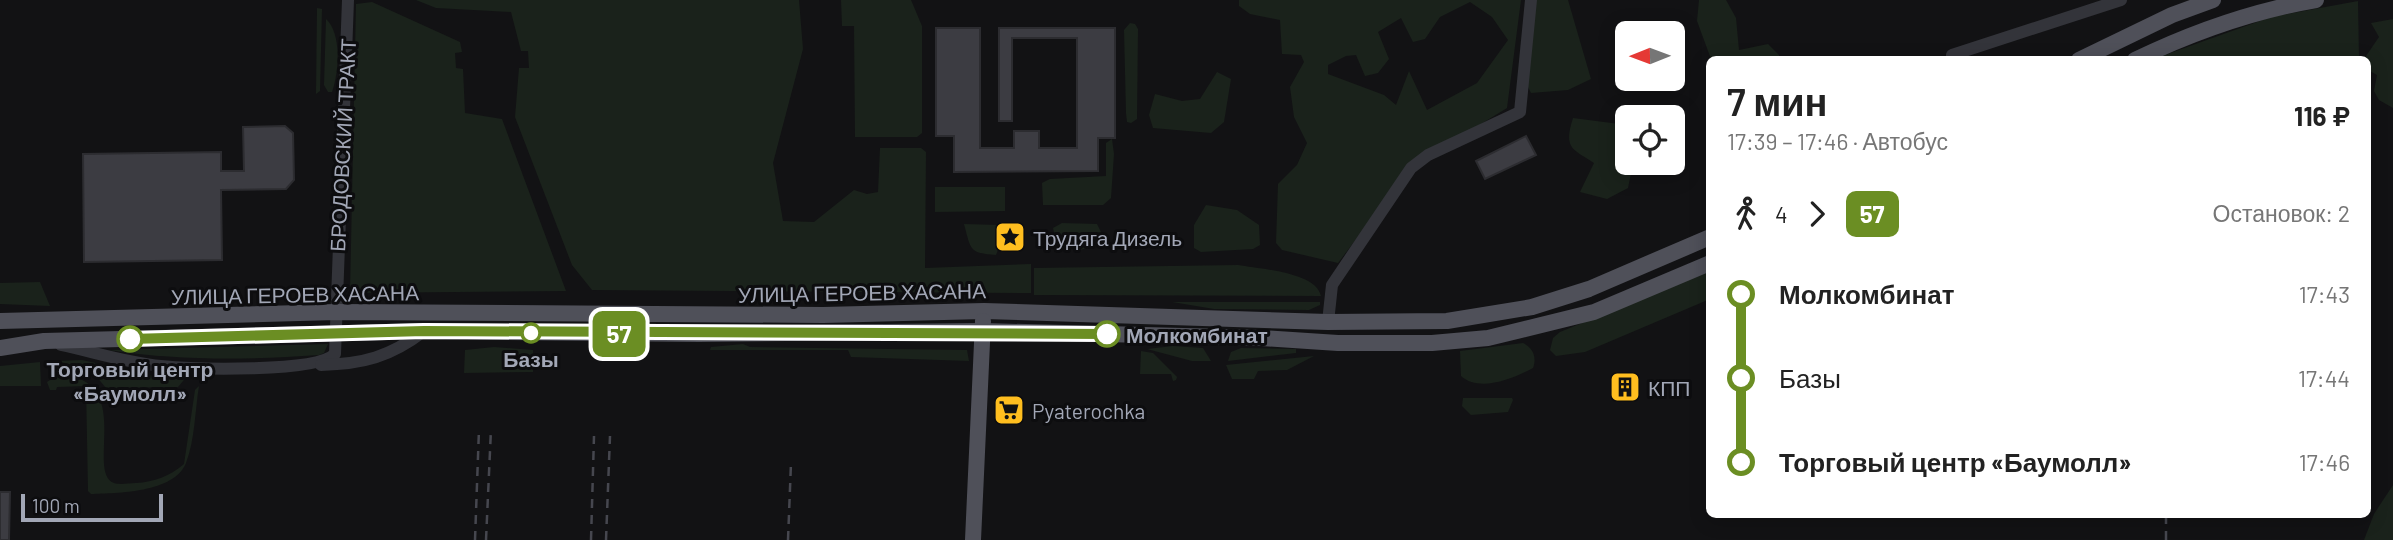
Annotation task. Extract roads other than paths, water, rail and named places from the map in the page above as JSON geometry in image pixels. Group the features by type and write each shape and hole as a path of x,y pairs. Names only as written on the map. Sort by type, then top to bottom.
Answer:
{"main road":[{"path":"2087,56 2172,15 2213,0"},
{"path":"2143,56 2182,37 2229,21 2316,0"},
{"name":"УЛИЦА ГЕРОЕВ ХАСАНА","path":"0,321 336,312 823,315 984,312 1328,322 1447,321 1532,307 1626,275 1706,239"},
{"name":"УЛИЦА ГЕРОЕВ ХАСАНА","path":"0,348 44,341 424,331 699,334 983,331 1249,337 1338,343 1432,343 1488,338 1594,312 1706,265"},
{"path":"973,540 984,312"}],"street":[{"name":"БРОДОВСКИЙ ТРАКТ","path":"337,332 348,0"},
{"path":"1328,322 1332,285 1411,168 1428,155 1520,112 1531,0"},
{"path":"1952,56 2121,0"},
{"path":"44,341 160,366 310,366 359,364 395,350 424,331"},
{"path":"310,366 330,359 335,354 337,332"}],"railway":[{"path":"475,540 479,429"},
{"path":"486,540 491,429"},
{"path":"591,540 594,436"},
{"path":"606,540 610,436"},
{"path":"788,540 791,463"},
{"path":"2166,518 2166,540"}],"place":[{"name":"Трудяга Дизель","path":"1010,237"},
{"name":"Базы","path":"531,333"},
{"name":"Молкомбинат","path":"1107,334"},
{"name":"Торговый центр «Баумолл»","path":"130,339"},
{"name":"КПП","path":"1625,387"},
{"name":"Pyaterochka","path":"1009,410"}]}
